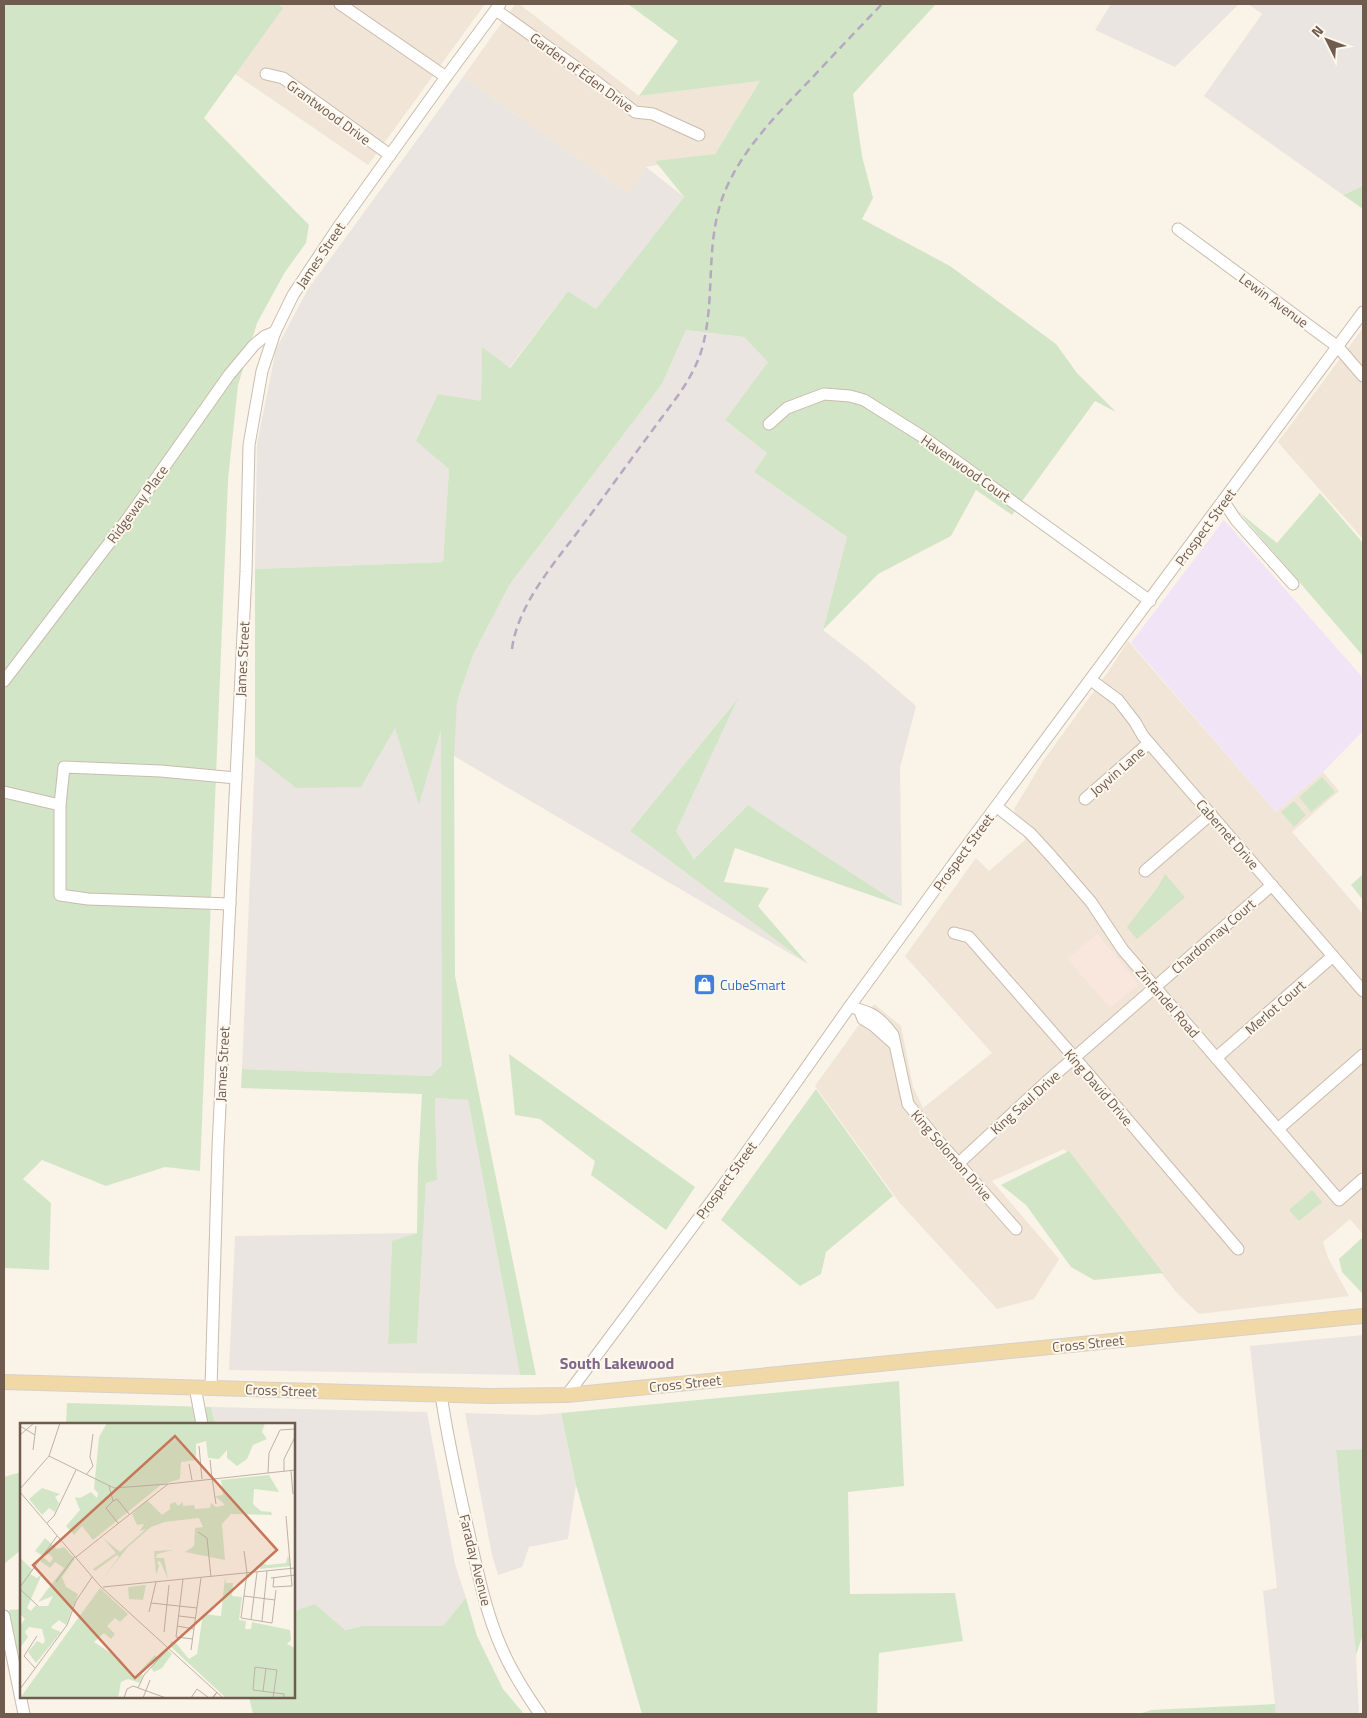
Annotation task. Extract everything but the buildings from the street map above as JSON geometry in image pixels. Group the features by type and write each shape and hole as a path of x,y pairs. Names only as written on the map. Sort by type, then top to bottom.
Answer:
{"main road":[{"name":"Cross Street","path":"4,1382 522,1397 567,1396 1363,1316"}],"street":[{"path":"340,4 446,77"},
{"name":"James Street","path":"211,1388 218,1146 245,582 249,446 262,371 275,332 293,295 339,226 499,5"},
{"name":"Garden of Eden Drive","path":"499,5 635,112 653,114 699,136"},
{"name":"Grantwood Drive","path":"266,74 283,78 390,155"},
{"name":"Lewin Avenue","path":"1178,229 1338,347 1363,376"},
{"name":"Prospect Street","path":"567,1396 855,1009 997,807 1363,312"},
{"name":"Ridgeway Place","path":"4,681 126,521 254,344 275,332"},
{"name":"Havenwood Court","path":"769,424 787,408 824,394 850,396 864,400 923,437 1150,602"},
{"path":"1224,502 1236,520 1292,584"},
{"name":"Cabernet Drive","path":"1092,680 1118,700 1149,743 1363,991"},
{"name":"Joyvin Lane","path":"1085,799 1149,743"},
{"path":"230,904 88,899 60,894 60,805 64,767 161,770 236,778"},
{"path":"4,792 60,805"},
{"name":"Zinfandel Road","path":"997,807 1030,833 1052,857 1091,902 1124,950 1339,1200 1363,1179"},
{"path":"1145,871 1211,814"},
{"name":"Chardonnay Court","path":"1115,1022 1272,885"},
{"name":"King David Drive","path":"954,933 969,937 1238,1249"},
{"name":"Merlot Court","path":"1216,1058 1333,956"},
{"name":"King Solomon Drive","path":"855,1009 867,1012 888,1027 893,1035 908,1104 1016,1229"},
{"name":"King Saul Drive","path":"958,1163 1115,1022"},
{"path":"1278,1129 1363,1055"},
{"path":"195,1387 202,1423"},
{"name":"Faraday Avenue","path":"441,1394 453,1463 488,1611 501,1648 517,1679 540,1714"},
{"path":"4,1616 20,1694"},
{"path":"21,1698 24,1714"}],"shaded area":[{"path":"282,4 485,4 368,165 229,70"},
{"path":"515,4 519,4 639,96 760,81 715,154 646,167 628,194 463,77"},
{"path":"1111,4 1239,4 1175,67 1095,30"},
{"path":"1248,4 1363,4 1363,186 1343,195 1204,96 1262,14"},
{"path":"463,77 628,194 646,167 684,197 596,309 568,291 509,368 482,348 481,401 449,469 443,562 255,569 257,444 276,349 308,289"},
{"path":"1363,328 1363,539 1278,442"},
{"path":"686,330 744,337 769,362 725,420 767,453 754,472 847,537 823,630 866,663 916,706 900,768 902,906 748,805 694,859 676,831 736,700 630,831 808,964 454,756 442,1065 431,1076 242,1069 255,756 296,788 395,727 419,804 441,727 457,702 473,655 510,584 662,384"},
{"path":"1224,520 1363,678 1363,731 1323,772 1276,812 1131,643"},
{"path":"1128,641 1276,812 1323,772 1339,791 1292,832 1363,914 1363,1234 1350,1219 1323,1242 1328,1258 1349,1296 1199,1314 1177,1293 1064,1149 992,1181 1059,1259 1034,1299 997,1309 899,1202 815,1086 874,1004 901,1026 913,1087 923,1108 992,1053 905,956 976,858 989,871 1025,840 1014,809 1043,761"},
{"path":"1097,933 1139,984 1110,1008 1067,959"},
{"path":"435,1098 468,1100 520,1375 229,1370 235,1236 417,1233 392,1242 388,1343 417,1343 426,1182 437,1180"},
{"path":"1363,1335 1363,1449 1336,1450 1356,1655 1359,1714 1276,1714 1263,1591 1277,1588 1250,1346"},
{"path":"211,1407 427,1412 455,1564 466,1598 444,1626 362,1626 344,1630 315,1604 295,1611 295,1423 215,1423"},
{"path":"465,1413 537,1415 561,1413 576,1485 568,1539 529,1547 522,1567 498,1575 492,1555"}],"green space":[{"path":"4,4 278,4 283,8 204,118 309,225 306,243 285,272 257,323 238,385 228,480 200,1171 165,1167 106,1186 42,1160 23,1179 51,1203 49,1270 4,1268"},
{"path":"628,4 936,4 853,94 862,156 873,198 862,219 950,266 1056,344 1077,373 1116,412 1095,401 1012,515 976,490 951,536 878,574 823,630 847,537 754,472 767,453 725,420 768,362 744,337 686,330 662,384 510,584 473,655 457,702 454,756 455,976 536,1375 520,1375 468,1100 435,1098 437,1180 426,1183 417,1343 388,1344 392,1241 417,1233 422,1094 241,1088 242,1069 431,1076 442,1065 441,729 419,805 395,728 361,787 296,788 255,756 255,569 443,562 449,469 416,441 438,394 481,401 482,347 510,368 568,291 596,309 684,197 655,161 715,154 760,81 639,96 678,41"},
{"path":"1363,186 1363,209 1343,195"},
{"path":"1320,493 1363,543 1363,656 1238,511 1277,543"},
{"path":"738,698 676,831 694,859 748,805 902,906 735,848 724,882 769,888 758,906 808,964 630,831"},
{"path":"1322,777 1335,792 1311,812 1299,797"},
{"path":"1294,801 1306,815 1294,827 1281,812"},
{"path":"1165,874 1185,897 1137,939 1127,927 1158,887"},
{"path":"1363,874 1363,900 1351,885"},
{"path":"509,1054 695,1187 666,1230 591,1175 595,1161 540,1119 515,1115"},
{"path":"816,1089 893,1196 826,1252 821,1274 800,1286 721,1220"},
{"path":"1069,1151 1163,1273 1094,1280 1071,1267 1026,1205 1001,1185"},
{"path":"1312,1190 1322,1202 1299,1221 1289,1210"},
{"path":"1363,1237 1363,1294 1342,1272 1339,1259"},
{"path":"899,1381 904,1486 848,1492 850,1594 955,1593 963,1641 879,1653 877,1714 642,1714 576,1485 561,1413"},
{"path":"67,1403 211,1407 215,1423 66,1423"},
{"path":"1363,1449 1363,1634 1356,1655 1336,1450"},
{"path":"20,1472 20,1551 4,1564 4,1477"},
{"path":"466,1598 477,1636 503,1689 524,1714 253,1714 249,1698 295,1698 295,1611 315,1604 345,1630 362,1626 443,1626"},
{"path":"20,1609 20,1650 15,1651 9,1610"},
{"path":"1275,1704 1276,1714 1139,1714 1151,1710"}],"railway":[{"path":"512,649 516,631 523,614 542,580 678,395 696,365 706,333 716,221 721,202 737,168 747,151 772,120 882,4"}],"place":[{"name":"CubeSmart","path":"704,984"}],"district":[{"name":"South Lakewood","path":"617,1363"}]}
